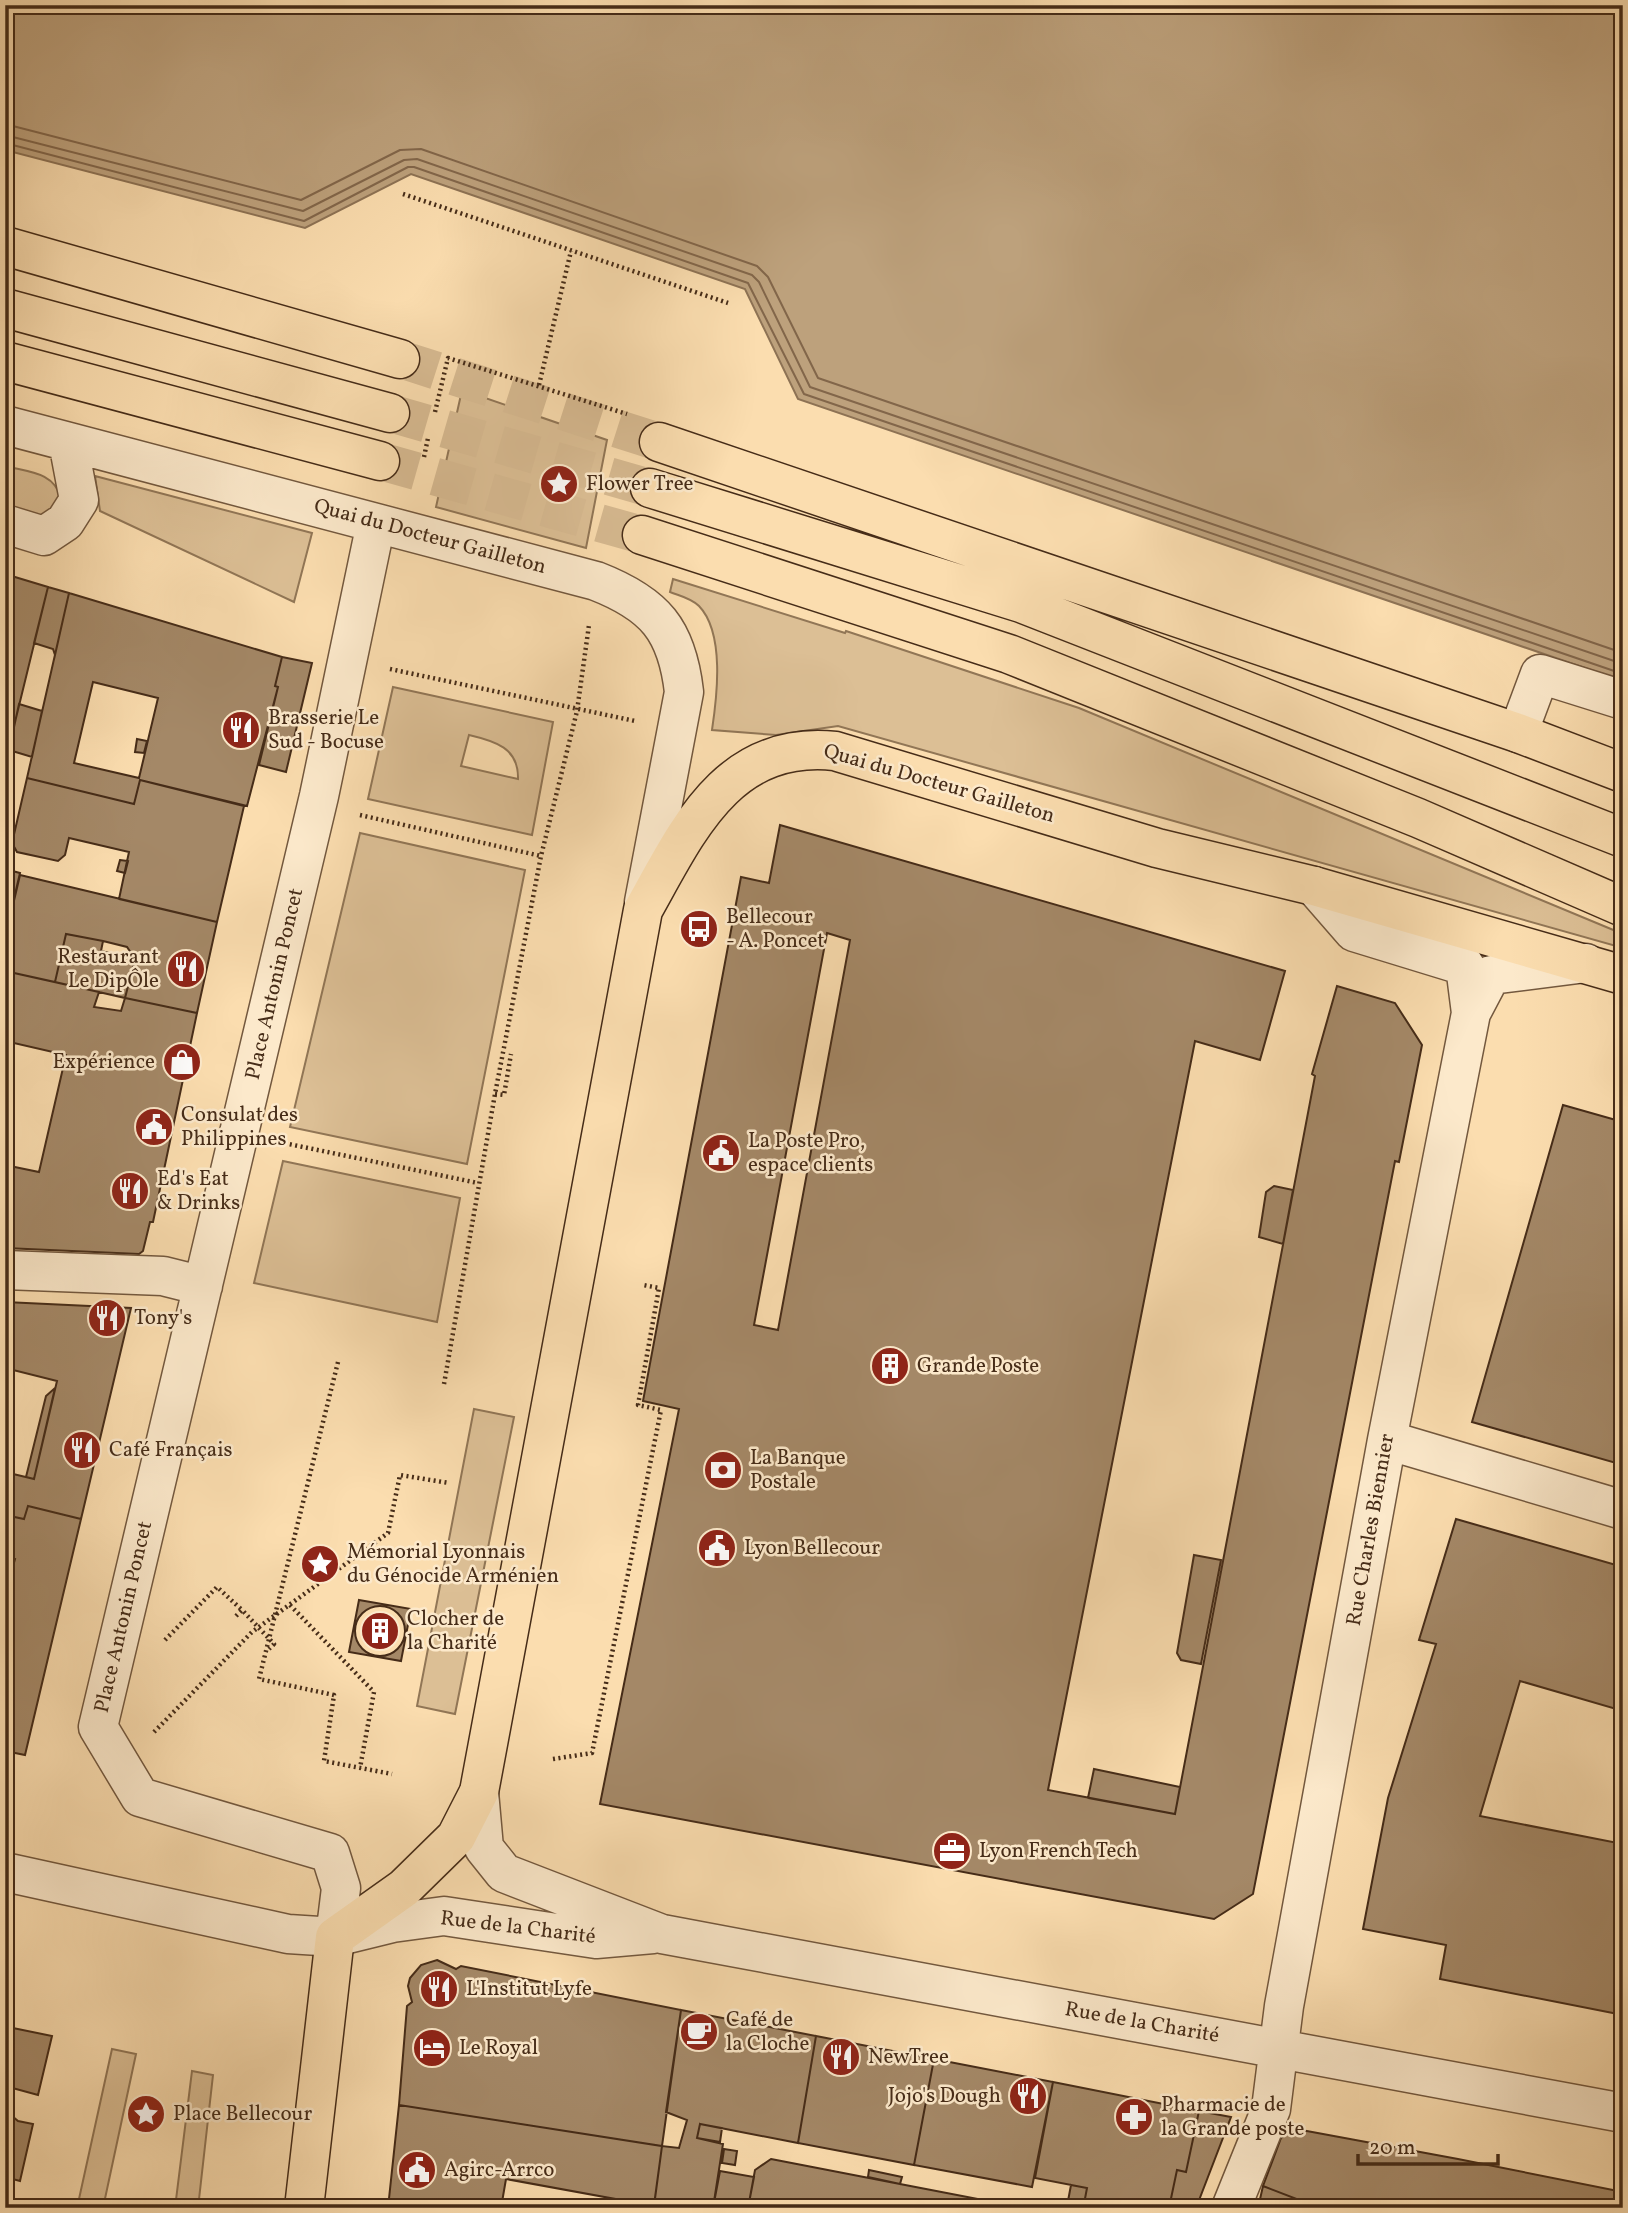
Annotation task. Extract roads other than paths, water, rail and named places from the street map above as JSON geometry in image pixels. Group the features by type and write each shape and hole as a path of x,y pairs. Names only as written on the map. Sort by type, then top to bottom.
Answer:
{"main road":[{"path":"5,246 400,359"},
{"path":"5,308 390,413"},
{"path":"5,361 380,461"},
{"path":"642,435 1518,733 1623,773"},
{"path":"650,488 1021,603 1623,838"},
{"path":"642,535 1009,654 1418,818 1623,907"},
{"name":"Quai du Docteur Gailleton","path":"643,909 696,816 730,781 768,759 810,748 835,751 1157,848 1314,886 1587,962 1623,975"},
{"path":"304,2208 335,1937 404,1888 456,1837 479,1792 555,1397 643,909"}],"street":[{"name":"Quai du Docteur Gailleton","path":"5,425 596,582 630,598 663,622 680,660 684,692 643,909"},
{"path":"5,524 44,536 65,522 79,500 68,442"},
{"name":"Place Antonin Poncet","path":"335,1937 341,1888 330,1853 141,1797 98,1727 319,796 376,523"},
{"path":"1518,733 1540,674 1623,701"},
{"name":"Rue Charles Biennier","path":"1314,886 1354,932 1465,966 1471,1013"},
{"name":"Rue Charles Biennier","path":"1231,2208 1271,2109 1286,1993 1387,1440 1471,1013 1491,975 1587,962"},
{"path":"5,1270 163,1276 203,1286"},
{"path":"1387,1440 1623,1510"},
{"name":"Rue de la Charité","path":"479,1792 484,1848 504,1873 662,1934 1623,2113"},
{"path":"5,1872 242,1926 335,1937"},
{"name":"Rue de la Charité","path":"335,1937 392,1923 444,1916 596,1939 662,1934"}],"water":[{"path":"5,5 1623,5 1623,681 798,399 745,289 411,174 305,228 5,150"}],"tunnel":[{"path":"400,359 659,442"},
{"path":"390,413 650,488"},
{"path":"380,461 642,535"}],"place":[{"name":"Flower Tree","path":"559,484"},
{"name":"Brasserie Le Sud - Bocuse","path":"241,730"},
{"name":"Bellecour - A. Poncet","path":"699,929"},
{"name":"Restaurant Le DipÔle","path":"186,969"},
{"name":"Expérience","path":"182,1062"},
{"name":"Consulat des Philippines","path":"154,1127"},
{"name":"La Poste Pro, espace clients","path":"721,1153"},
{"name":"Ed's Eat & Drinks","path":"130,1191"},
{"name":"Tony's","path":"107,1318"},
{"name":"Grande Poste","path":"890,1366"},
{"name":"Café Français","path":"82,1450"},
{"name":"La Banque Postale","path":"723,1470"},
{"name":"Lyon Bellecour","path":"717,1548"},
{"name":"Mémorial Lyonnais du Génocide Arménien","path":"320,1564"},
{"name":"Clocher de la Charité","path":"380,1631"},
{"name":"Lyon French Tech","path":"952,1851"},
{"name":"L'Institut Lyfe","path":"439,1989"},
{"name":"Café de la Cloche","path":"699,2032"},
{"name":"Le Royal","path":"432,2048"},
{"name":"NewTree","path":"841,2057"},
{"name":"Jojo's Dough","path":"1028,2096"},
{"name":"Place Bellecour","path":"146,2114"},
{"name":"Pharmacie de la Grande poste","path":"1134,2117"},
{"name":"Agirc-Arrco","path":"417,2170"}]}
